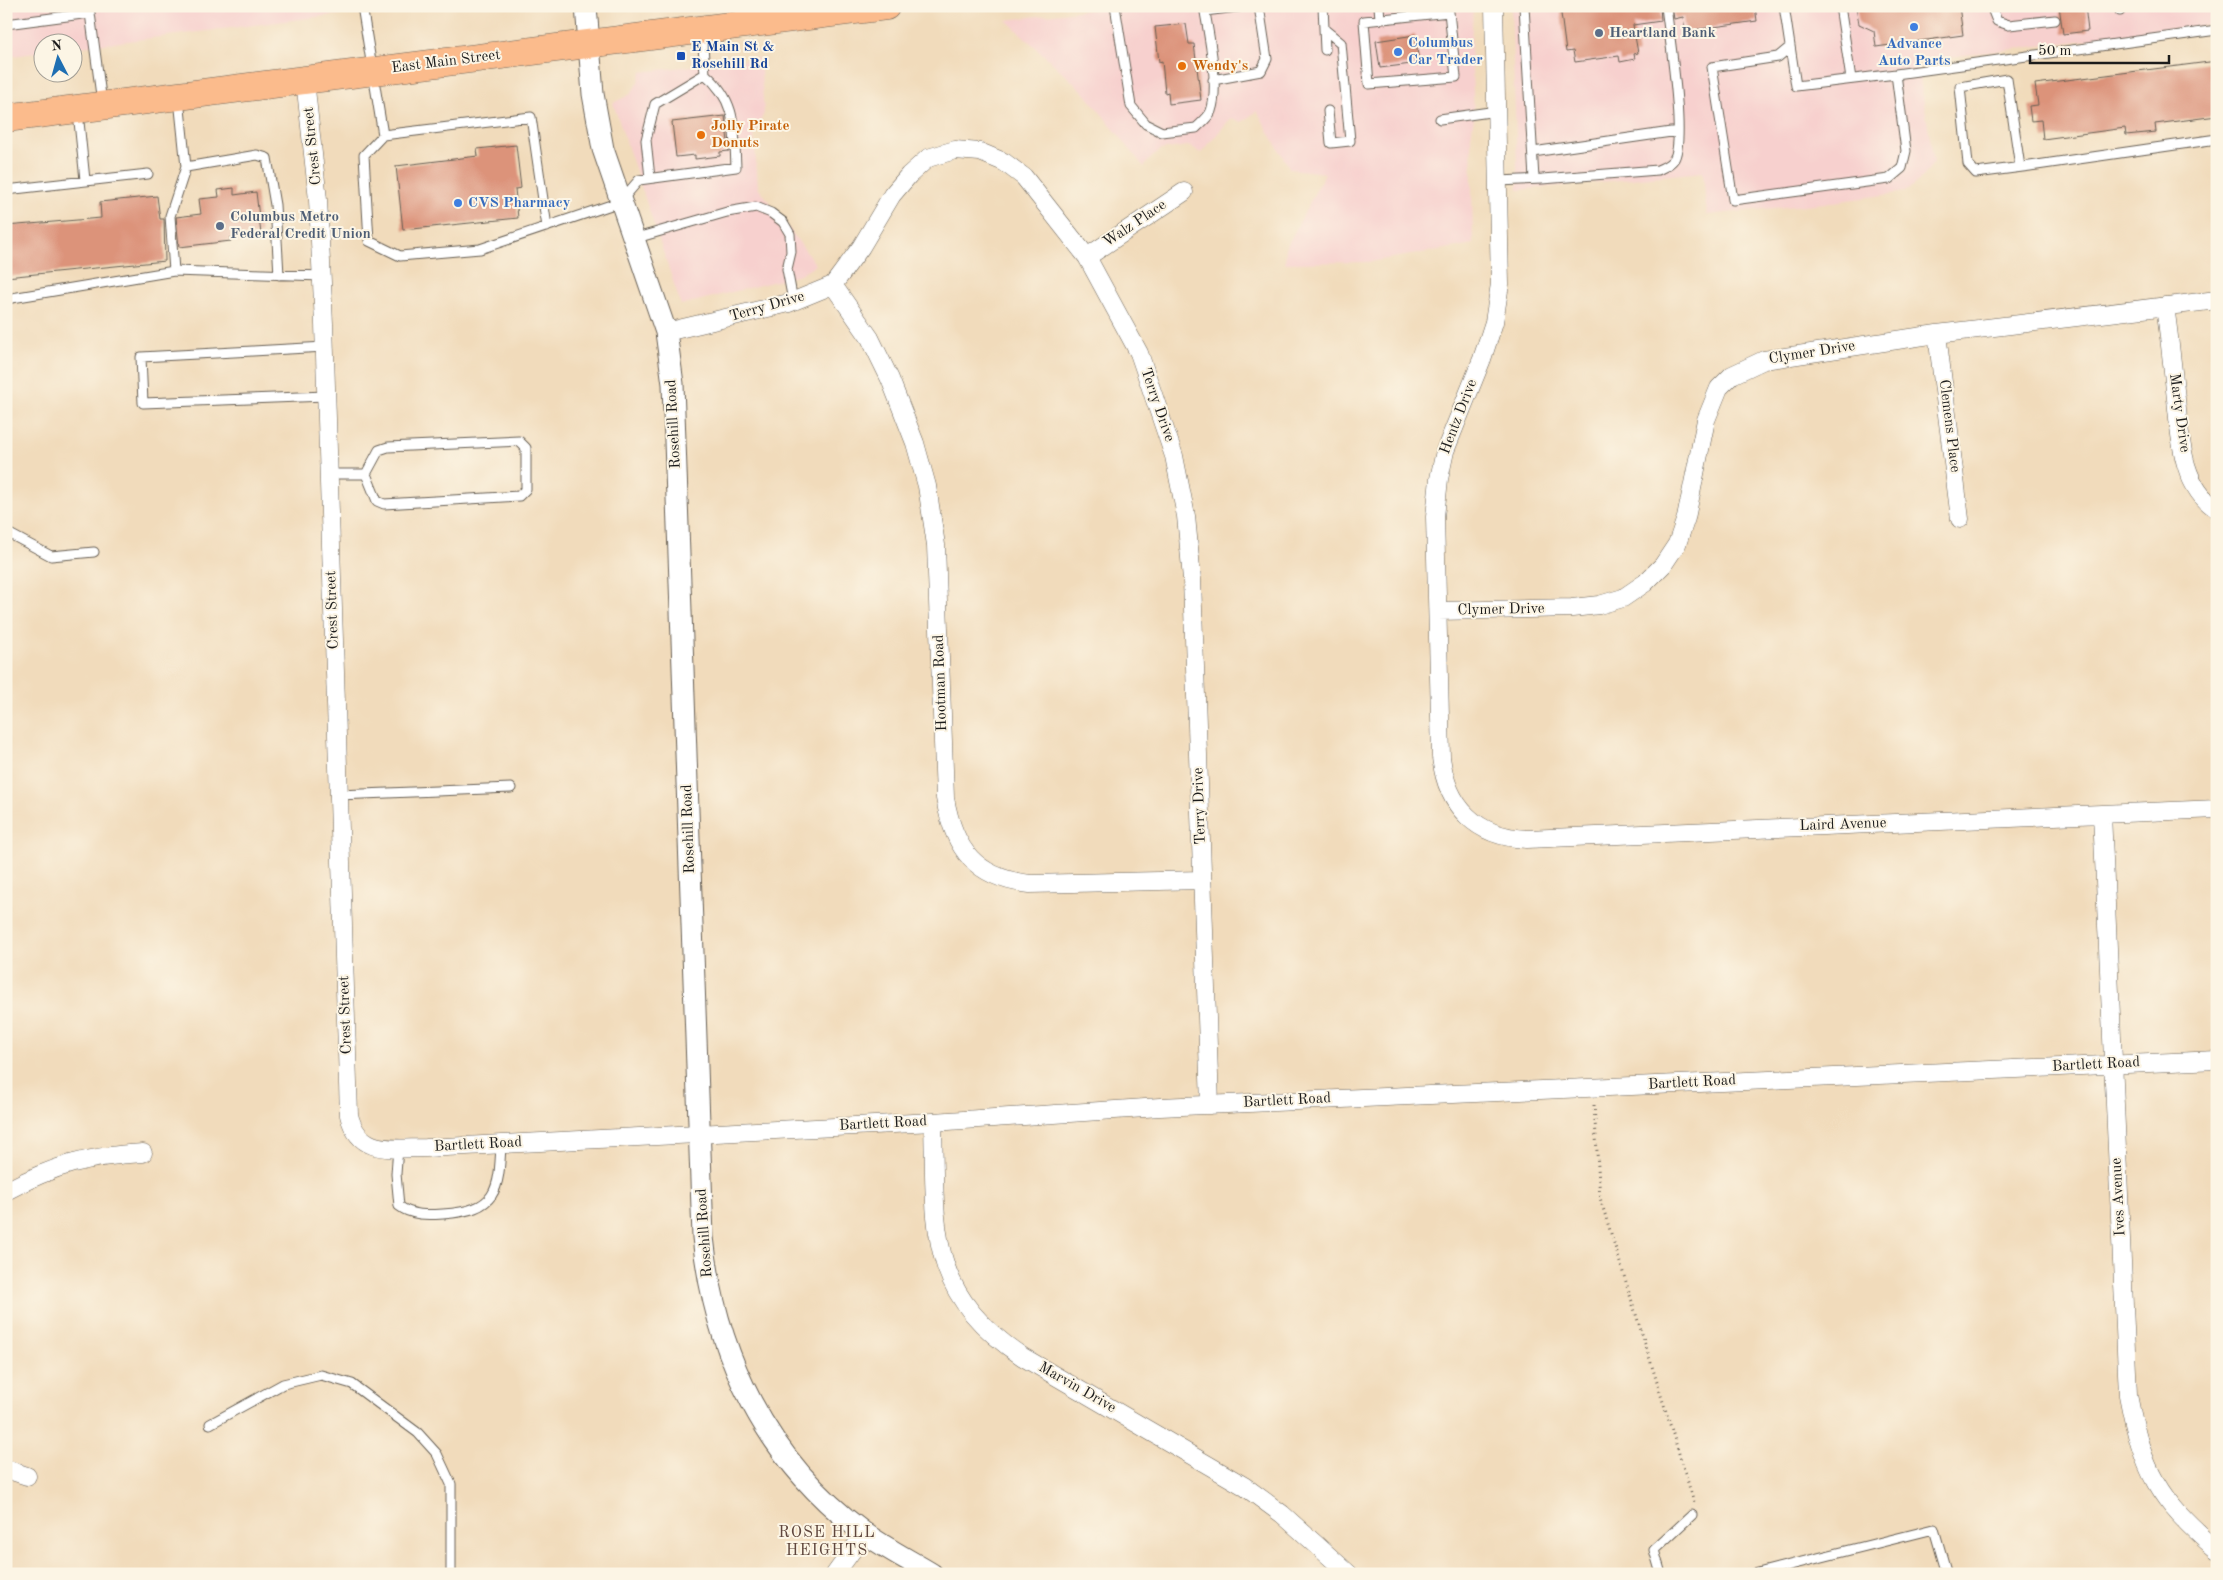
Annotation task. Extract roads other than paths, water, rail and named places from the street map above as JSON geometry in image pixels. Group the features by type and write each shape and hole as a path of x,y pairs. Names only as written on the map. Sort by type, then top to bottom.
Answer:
{"main road":[{"name":"East Main Street","path":"6,118 702,30 739,20 886,6"}],"street":[{"name":"Rosehill Road","path":"586,6 597,122 603,149 620,202 666,332 675,413 700,1134 706,1268 714,1309 732,1361 764,1424 787,1456 836,1509 865,1533 932,1574"},
{"name":"Hentz Drive","path":"1473,821 1459,807 1450,793 1443,774 1435,517 1439,479 1445,451 1482,359 1494,322 1500,284 1494,6"},
{"name":"Crest Street","path":"305,80 313,135 322,276 349,1115 352,1128 360,1138"},
{"name":"Terry Drive","path":"666,332 793,301 833,285 861,247 892,195 909,174 928,158 955,150 980,152 1004,162 1024,177 1086,256 1139,353 1174,456 1186,516 1192,579 1210,1105"},
{"name":"Walz Place","path":"1086,256 1184,192"},
{"name":"Hootman Road","path":"833,285 870,338 890,379 915,443 928,486 936,545 944,798 949,822 956,841 970,859 987,872 1008,882 1030,884 1202,880"},
{"name":"Clymer Drive","path":"1438,611 1572,608 1599,605 1623,598 1645,583 1663,565 1678,544 1686,518 1706,420 1719,388 1732,375 1764,360 1937,334 2217,300"},
{"name":"Marty Drive","path":"2165,306 2183,453 2198,491 2208,504 2217,509"},
{"name":"Clemens Place","path":"1937,334 1960,519"},
{"name":"Laird Avenue","path":"1473,821 1498,836 1527,839 2217,809"},
{"name":"Ives Avenue","path":"2102,814 2128,1395 2138,1443 2156,1485 2192,1528 2217,1550"},
{"name":"Bartlett Road","path":"360,1138 372,1146 398,1148 501,1144 933,1122 1210,1105 2217,1060"},
{"name":"Marvin Drive","path":"933,1122 936,1224 939,1246 952,1283 970,1314 1001,1343 1023,1358 1244,1486 1282,1514 1349,1574"},
{"path":"6,1191 53,1168 84,1159 143,1153"},
{"path":"6,1469 27,1476"},
{"path":"835,1574 865,1533"}],"lane":[{"path":"362,6 383,135"},
{"path":"1115,6 1132,106 1146,124 1162,132 1196,128 1211,111 1213,80 1204,9 1245,6"},
{"path":"1213,80 1261,71 1267,60 1259,6"},
{"path":"1323,6 1325,50"},
{"path":"1379,6 1380,19"},
{"path":"1524,6 1532,152 1538,179"},
{"path":"1499,180 1658,170 1669,165 1675,158 1678,131 1666,6"},
{"path":"1784,6 1796,86 2217,30"},
{"path":"1840,6 1851,79"},
{"path":"1991,6 1998,21 2009,25 2055,20"},
{"path":"6,24 90,10 90,108 85,180"},
{"path":"1449,12 1456,77 1370,84 1364,21 1380,19 1449,12"},
{"path":"1324,29 1341,43 1350,141 1331,143 1328,112"},
{"path":"547,227 531,117 383,135 364,155 369,241 400,256 480,249 547,227 620,202 639,180 736,167 733,117 727,100 719,86 705,74 702,30"},
{"path":"1790,47 1778,57 1712,67 1733,200 1889,179 1902,168 1906,151 1896,74"},
{"path":"650,178 646,140 655,104 705,74"},
{"path":"2020,167 2007,79 1960,87 1968,164 1976,173 2020,167 2217,139"},
{"path":"174,271 170,216 186,167 179,96"},
{"path":"1440,119 1497,111"},
{"path":"1532,152 1678,131"},
{"path":"186,167 257,155 267,158 275,205 280,274"},
{"path":"6,190 148,174"},
{"path":"633,239 727,212 756,207 784,222 790,234 792,252 786,269 793,301"},
{"path":"6,299 174,271 322,276"},
{"path":"325,347 141,358 143,403 326,396"},
{"path":"519,441 526,448 526,489 519,496 384,504 377,501 366,474 379,450 388,447 519,441"},
{"path":"329,474 366,474"},
{"path":"6,532 51,556 94,552"},
{"path":"338,795 511,788"},
{"path":"398,1148 396,1174 399,1206 407,1212 430,1215 466,1212 480,1208 490,1199 499,1180 501,1144"},
{"path":"210,1424 283,1384 321,1375 352,1384 418,1432 437,1454 450,1484 453,1522 451,1574"},
{"path":"1661,1574 1654,1550 1692,1515"},
{"path":"1754,1574 1934,1529 1947,1574"}],"place":[{"name":"Advance Auto Parts","path":"1914,27"},
{"name":"Heartland Bank","path":"1599,33"},
{"name":"Columbus Car Trader","path":"1398,52"},
{"name":"E Main St & Rosehill Rd","path":"681,56"},
{"name":"Wendy's","path":"1182,66"},
{"name":"Jolly Pirate Donuts","path":"701,135"},
{"name":"CVS Pharmacy","path":"458,203"},
{"name":"Columbus Metro Federal Credit Union","path":"220,226"}],"district":[{"name":"ROSE HILL HEIGHTS","path":"827,1542"}]}
